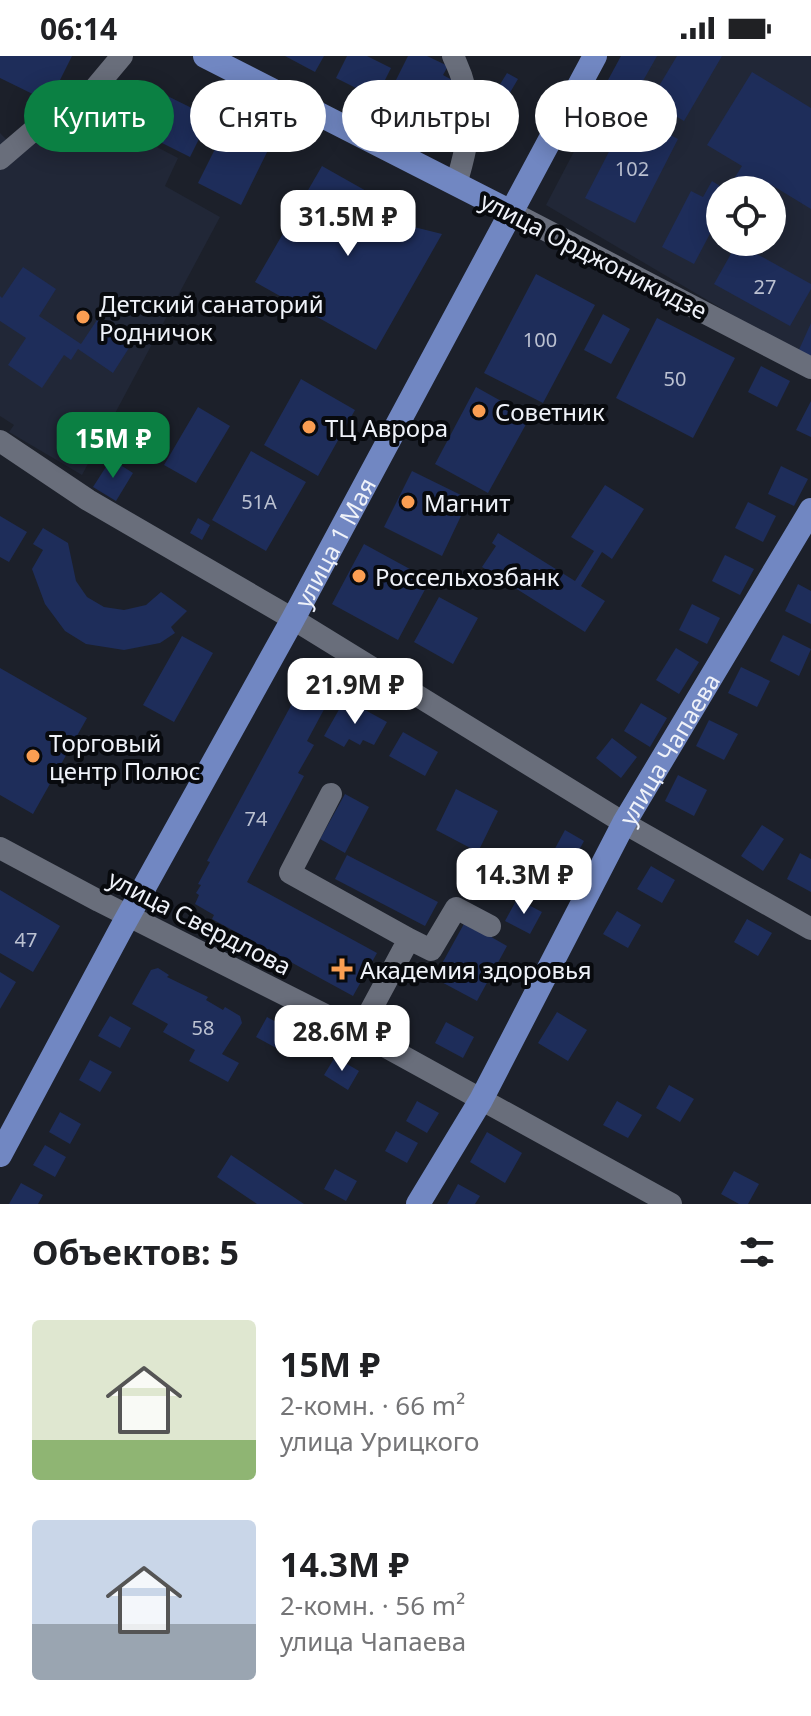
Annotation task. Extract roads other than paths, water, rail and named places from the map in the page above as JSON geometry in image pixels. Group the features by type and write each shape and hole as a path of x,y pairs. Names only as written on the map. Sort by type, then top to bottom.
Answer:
{"main road":[{"name":"улица Орджоникидзе","path":"205,56 511,212"},
{"name":"улица 1 Мая","path":"0,1155 293,619 595,56"},
{"name":"улица Чапаева","path":"418,1204 481,1100 624,823 811,510"}],"street":[{"path":"0,159 35,129 80,106 122,56"},
{"path":"453,56 466,82 470,114 467,150 456,184"},
{"name":"улица Орджоникидзе","path":"511,212 811,368"},
{"path":"0,441 88,500 293,619 624,823 811,929"},
{"path":"331,794 290,873 431,950 456,908 490,926"},
{"name":"улица Свердлова","path":"0,848 359,1032 671,1204"},
{"path":"359,1032 409,939"}],"place":[{"name":"Детский санаторий Родничок","path":"83,317"},
{"name":"Советник","path":"479,411"},
{"name":"ТЦ Аврора","path":"309,427"},
{"name":"Магнит","path":"408,502"},
{"name":"Россельхозбанк","path":"359,576"},
{"name":"Торговый центр Полюс","path":"33,756"},
{"name":"Академия здоровья","path":"342,969"}]}
